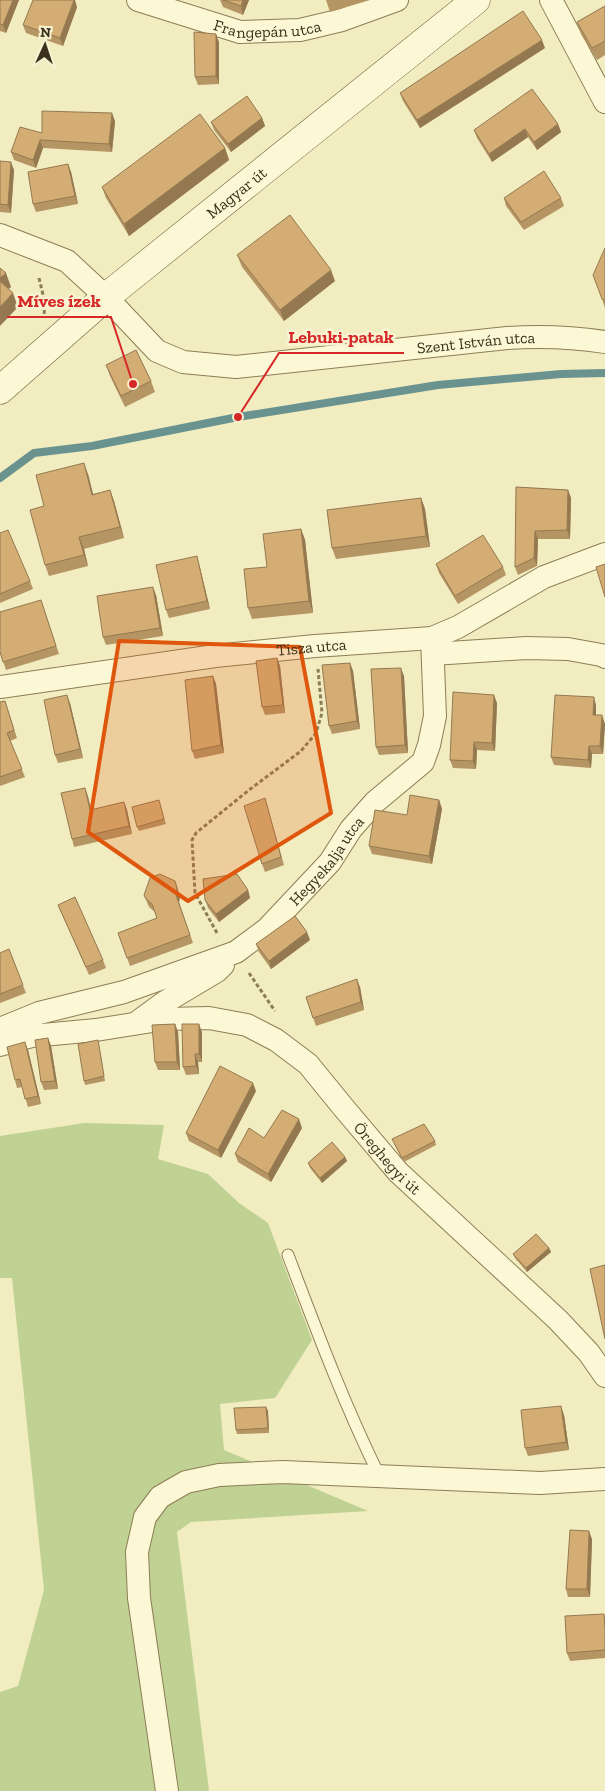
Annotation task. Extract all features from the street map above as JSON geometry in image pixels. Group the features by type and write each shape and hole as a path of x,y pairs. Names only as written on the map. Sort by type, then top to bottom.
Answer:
{"street":[{"name":"Frangepán utca","path":"138,0 240,32 300,30 342,20 397,0"},
{"name":"Magyar út","path":"0,390 106,297 476,0"},
{"path":"552,0 605,102"},
{"name":"Szent István utca","path":"0,235 67,261 106,297 157,351 183,362 236,368 539,336 582,338 605,342"},
{"name":"Tisza utca","path":"0,687 216,656 316,646 432,646 458,627 544,577 605,554"},
{"path":"432,646 568,649 601,655 605,658"},
{"name":"Hegyekalja utca","path":"0,1029 39,1013 124,992 236,952 267,929 302,894 330,862 351,830 375,802 422,762 429,745 435,716 432,646"},
{"name":"Öreghegyi út","path":"136,1024 165,1002 217,971 236,952"},
{"name":"Öreghegyi út","path":"0,1045 32,1036 96,1030 165,1018 209,1018 247,1025 276,1040 308,1064 342,1108 398,1172 558,1320 589,1353 605,1376"},
{"path":"167,1791 139,1598 137,1552 145,1517 160,1497 186,1482 219,1475 284,1472 540,1483 605,1479"}],"lane":[{"path":"288,1255 328,1360 379,1475"}],"path":[{"path":"37,271 42,284 45,303 45,312 42,319"},
{"path":"236,952 220,938 195,893 192,840 196,833 301,751 316,733 322,713 316,646"},
{"path":"250,974 280,1018"}],"highlighted area":[{"path":"119,641 300,647 331,813 188,901 88,832"}],"green space":[{"path":"84,1123 164,1125 158,1159 208,1174 239,1203 268,1223 312,1340 275,1398 220,1404 224,1450 368,1511 191,1522 177,1532 209,1791 0,1791 0,1692 18,1686 44,1590 12,1278 0,1278 0,1136"}],"building":[{"path":"0,0 13,0 3,25 0,24"},
{"path":"33,0 74,0 60,38 23,25"},
{"path":"223,0 243,0 241,6"},
{"path":"605,6 605,41 592,48 577,22"},
{"path":"523,11 542,40 417,120 400,93"},
{"path":"194,32 216,34 216,76 195,77"},
{"path":"532,89 558,124 534,142 525,129 489,154 474,130"},
{"path":"247,96 262,118 228,144 211,122"},
{"path":"42,111 112,113 109,144 40,140 33,160 11,152 20,127 42,133"},
{"path":"200,114 225,148 124,224 102,187"},
{"path":"0,161 11,162 8,205 0,204"},
{"path":"68,164 75,196 33,204 28,172"},
{"path":"544,171 561,198 521,222 504,198"},
{"path":"290,215 331,270 280,310 237,255"},
{"path":"605,248 605,300 602,299 593,275"},
{"path":"0,268 6,273 0,278"},
{"path":"0,281 13,293 0,307"},
{"path":"136,350 151,381 121,396 106,365"},
{"path":"84,463 92,495 110,490 120,527 79,537 84,555 45,565 30,510 44,506 36,475"},
{"path":"516,487 568,490 567,530 535,531 534,558 515,567"},
{"path":"421,498 426,536 332,548 327,510"},
{"path":"301,529 309,601 248,608 244,569 267,567 263,534"},
{"path":"8,530 30,581 0,594 0,533"},
{"path":"483,535 503,567 455,596 436,564"},
{"path":"197,556 207,601 166,610 156,565"},
{"path":"605,564 605,597 596,567"},
{"path":"153,587 160,628 103,637 97,596"},
{"path":"41,600 56,646 3,662 0,652 0,612"},
{"path":"277,658 283,705 262,707 256,661"},
{"path":"350,663 357,721 329,726 322,665"},
{"path":"401,668 405,745 376,747 371,669"},
{"path":"213,676 221,745 192,751 185,680"},
{"path":"453,692 494,695 492,743 474,742 473,761 450,760"},
{"path":"67,695 80,749 55,755 44,700"},
{"path":"555,695 594,697 593,715 602,715 600,746 589,746 588,760 551,757"},
{"path":"5,701 14,730 7,733 22,769 0,777 0,702"},
{"path":"85,788 90,810 124,802 129,826 72,839 61,793"},
{"path":"410,795 439,800 429,856 369,846 375,810 407,815"},
{"path":"265,798 281,857 262,864 244,806"},
{"path":"159,800 164,819 137,827 132,807"},
{"path":"160,874 175,881 176,895 190,935 127,958 118,933 157,918 152,904 144,895 150,878"},
{"path":"237,874 248,890 216,914 205,900 203,879"},
{"path":"75,897 103,960 86,967 58,905"},
{"path":"295,916 307,932 269,961 256,944"},
{"path":"9,949 23,985 0,994 0,953"},
{"path":"357,979 361,1002 313,1018 306,997"},
{"path":"175,1024 177,1062 155,1062 152,1025"},
{"path":"182,1024 199,1024 199,1054 195,1054 196,1066 183,1067"},
{"path":"48,1038 55,1081 41,1082 35,1040"},
{"path":"98,1040 104,1076 84,1081 78,1044"},
{"path":"25,1042 38,1096 25,1099 20,1079 15,1080 7,1047"},
{"path":"220,1066 253,1083 218,1150 186,1133"},
{"path":"282,1110 299,1119 268,1174 235,1154 249,1128 264,1138"},
{"path":"424,1124 435,1141 402,1158 392,1139"},
{"path":"332,1142 345,1157 320,1178 308,1163"},
{"path":"536,1234 549,1248 526,1268 513,1254"},
{"path":"605,1265 605,1339 590,1269"},
{"path":"561,1406 566,1442 525,1448 521,1410"},
{"path":"266,1407 268,1428 236,1430 234,1408"},
{"path":"570,1530 589,1531 587,1589 566,1589"},
{"path":"604,1614 605,1650 567,1653 565,1616"}],"waterway":[{"path":"0,478 34,453 92,446 238,417 438,385 561,374 605,373"}],"place":[{"name":"Míves ízek","path":"133,384"},
{"name":"Lebuki-patak","path":"238,417"}]}
